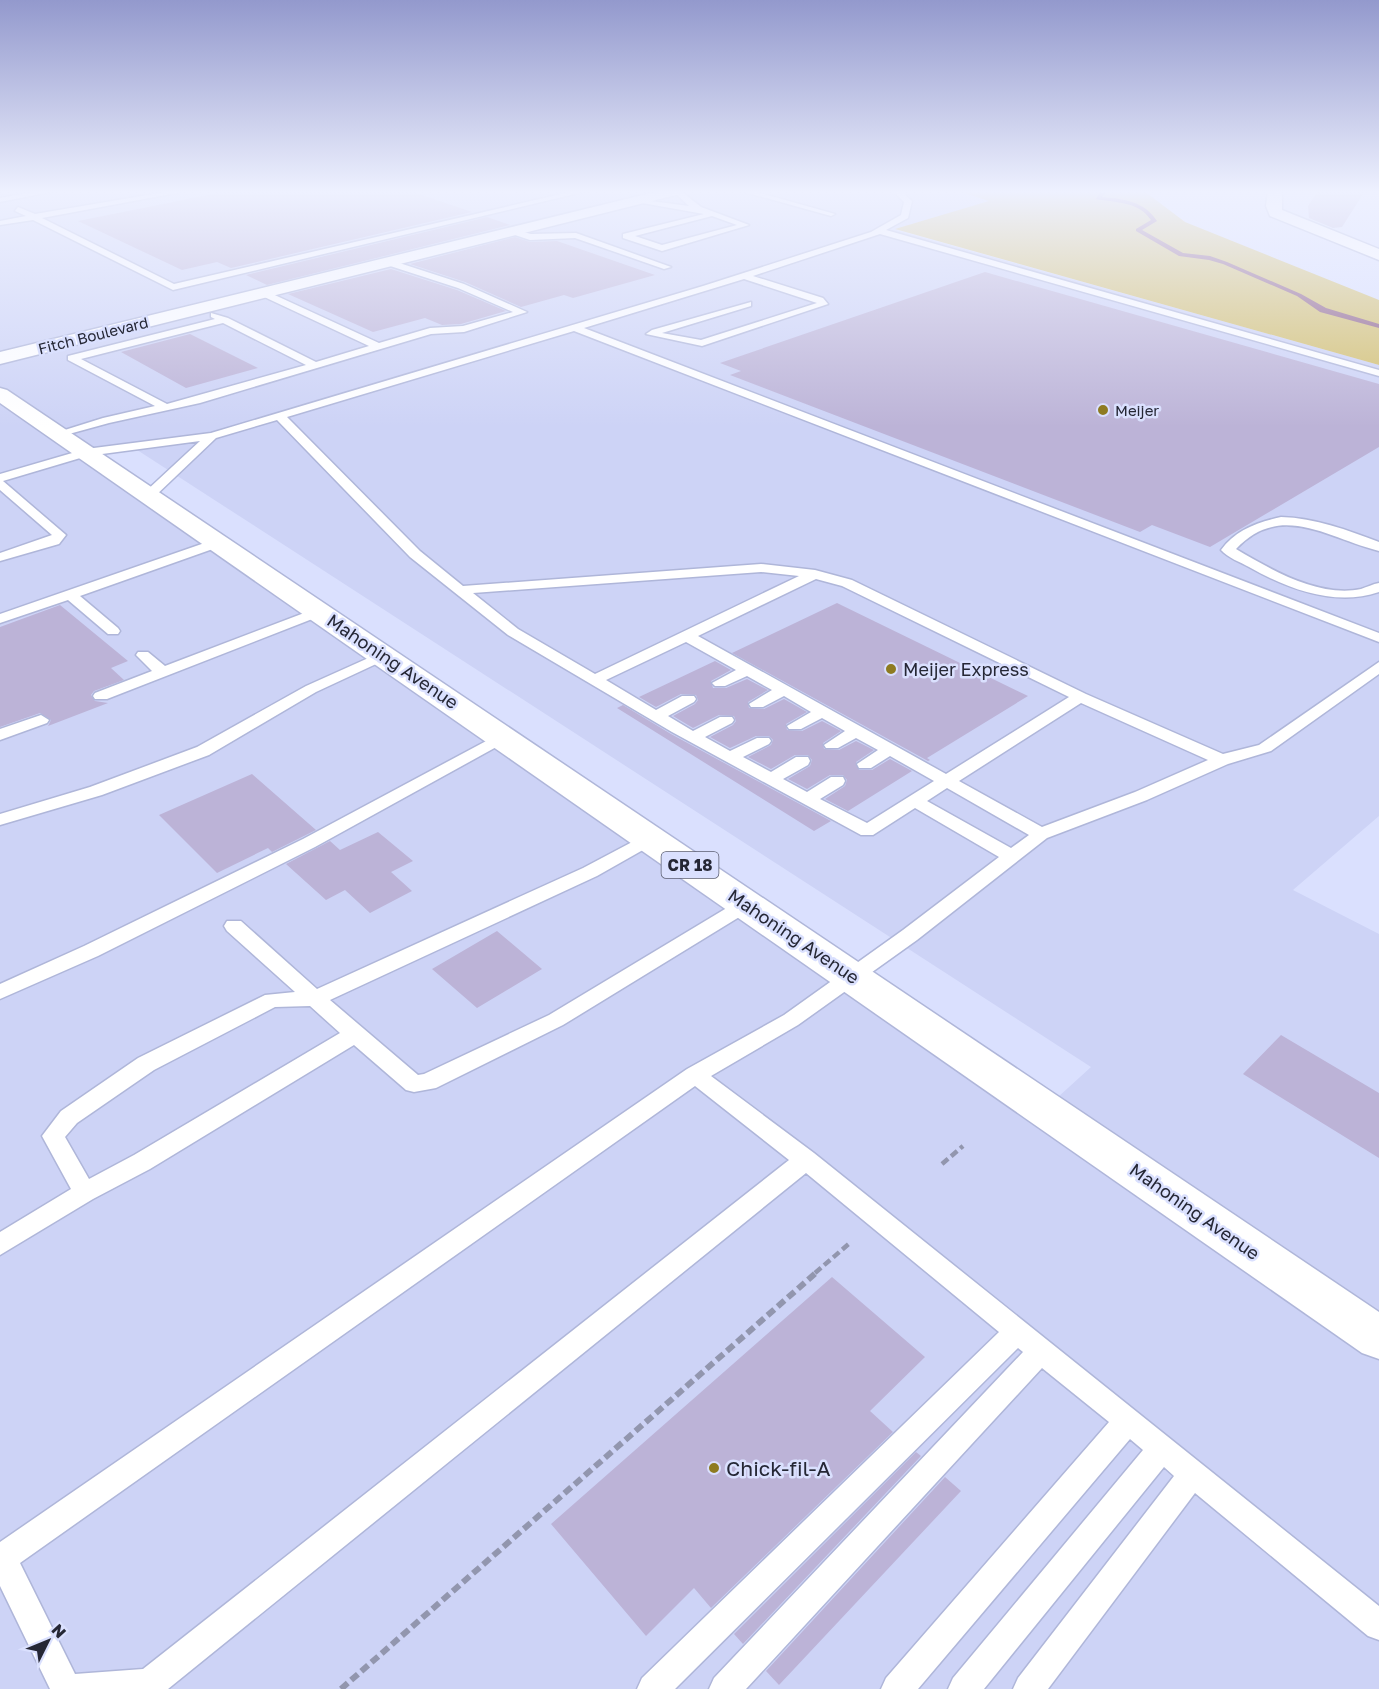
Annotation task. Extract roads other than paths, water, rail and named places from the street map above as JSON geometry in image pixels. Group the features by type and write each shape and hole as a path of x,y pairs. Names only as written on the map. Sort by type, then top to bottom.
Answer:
{"main road":[{"name":"Fitch Boulevard","path":"0,358 356,270"},
{"name":"Mahoning Avenue","path":"0,394 503,736 1379,1338"}],"lane":[{"path":"140,270 173,286 242,270"},
{"path":"58,434 166,408 316,366 375,345 430,331 464,329 522,312 461,286 411,270"},
{"path":"0,478 86,453 212,436 763,270"},
{"path":"1016,270 1379,373"},
{"path":"651,334 702,343 823,304 820,300 745,276"},
{"path":"263,293 375,345"},
{"path":"618,344 748,304"},
{"path":"198,309 225,320 316,366"},
{"path":"166,408 72,358 225,320"},
{"path":"574,327 1379,638"},
{"path":"279,416 415,554 513,632 693,737 867,831 1080,697"},
{"path":"148,495 212,436"},
{"path":"0,484 59,535 54,541 0,557"},
{"path":"1379,547 1307,522 1281,520 1263,523 1232,543 1228,550 1249,562 1320,592 1368,593 1379,587"},
{"path":"0,619 219,542"},
{"path":"460,590 761,568 815,574 847,583 1080,697 1222,760"},
{"path":"595,680 815,574"},
{"path":"70,594 113,631"},
{"path":"101,696 320,611"},
{"path":"687,636 1041,834"},
{"path":"143,655 163,672"},
{"path":"0,820 96,791 202,751 311,689 384,655"},
{"path":"66,1689 1,1559 694,1075 791,1020 910,935 1041,834 1141,796 1222,760 1265,748 1379,667"},
{"path":"720,683 747,670"},
{"path":"757,704 784,690"},
{"path":"656,716 688,699"},
{"path":"795,726 822,712"},
{"path":"0,735 41,720"},
{"path":"693,737 726,720"},
{"path":"832,745 856,731"},
{"path":"0,992 91,951 309,843 503,736"},
{"path":"730,757 763,741"},
{"path":"865,764 889,750"},
{"path":"771,779 802,761"},
{"path":"808,799 837,781"},
{"path":"915,801 1012,858"},
{"path":"85,1192 53,1136 69,1117 146,1064 272,1000 315,998 590,872 651,838"},
{"path":"234,926 414,1084 428,1082 556,1020 747,904"},
{"path":"0,1245 85,1192 142,1162 355,1034"},
{"path":"694,1075 806,1160 1379,1625"},
{"path":"76,1689 149,1684 806,1160"},
{"path":"653,1689 1017,1332"},
{"path":"725,1689 1041,1351"},
{"path":"897,1689 1127,1422"},
{"path":"964,1689 1161,1449"},
{"path":"1029,1689 1192,1475"}],"waterway":[{"path":"1241,270 1299,295 1323,310 1379,326"}],"place":[{"name":"Meijer","path":"1103,410"},
{"name":"Meijer Express","path":"891,669"},
{"name":"Chick-fil-A","path":"714,1468"}]}
